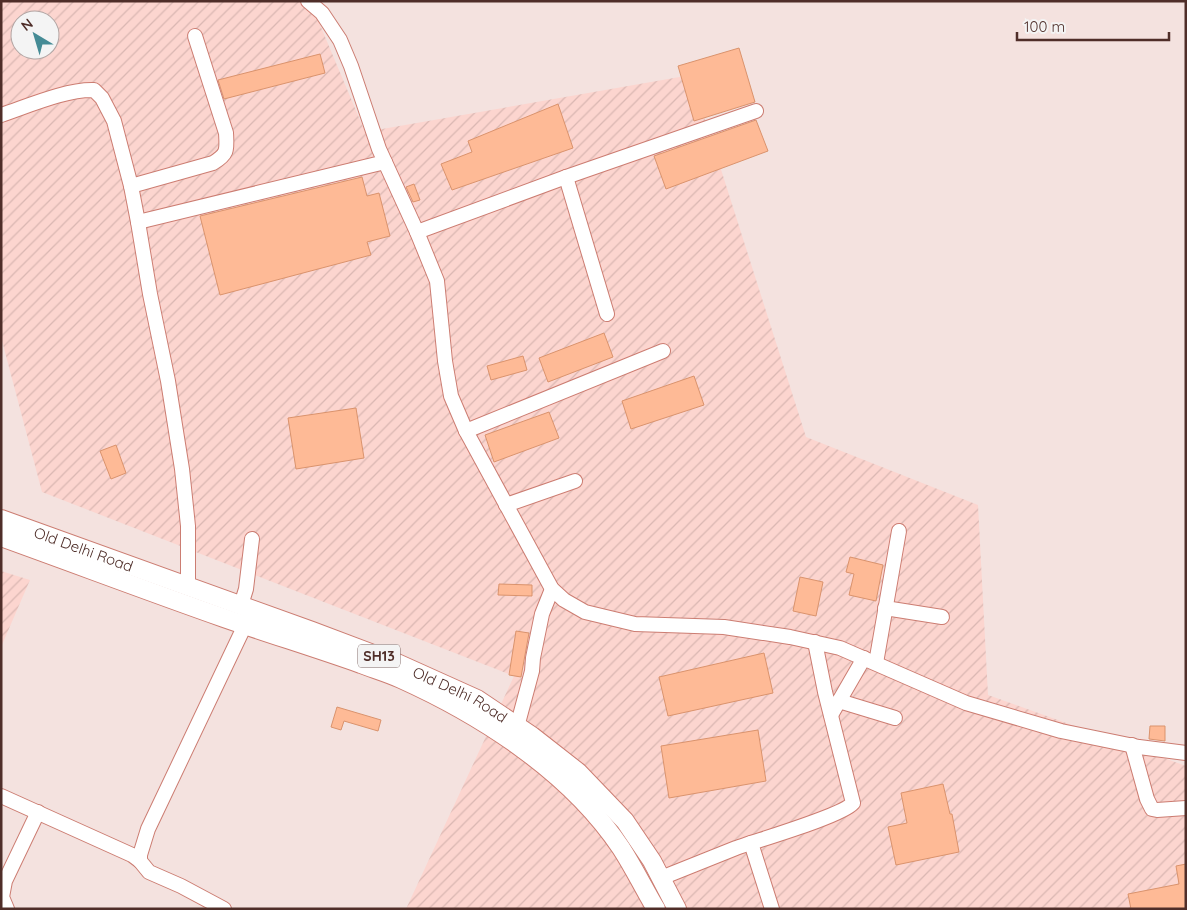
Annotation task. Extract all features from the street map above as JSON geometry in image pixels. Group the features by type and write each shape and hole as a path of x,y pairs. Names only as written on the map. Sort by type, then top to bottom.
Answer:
{"main road":[{"name":"Old Delhi Road","path":"1,519 397,663 477,699 532,736 578,772 625,821 652,861 677,909"},
{"name":"Old Delhi Road","path":"1,537 245,625 313,646 401,679 464,710 508,738 556,776 582,802 620,847 656,909"}],"street":[{"path":"313,3 340,40 385,162 437,281 445,361 452,396 466,431 552,589 564,600 585,612 635,624 724,627 790,637 840,648 966,703 1061,731 1186,753"},
{"path":"131,186 212,163 223,158 227,149 226,132 194,36"},
{"path":"1,115 70,93 94,90 102,98 114,121 131,186 168,381 182,469 188,526 188,586"},
{"path":"417,232 566,177 756,111"},
{"path":"138,222 385,162"},
{"path":"566,177 607,314"},
{"path":"466,431 663,351"},
{"path":"506,505 575,481"},
{"path":"831,716 870,661 885,608 899,531"},
{"path":"241,605 246,589 252,539"},
{"path":"517,727 532,671 542,614 552,589"},
{"path":"885,608 942,617"},
{"path":"140,861 142,844 148,829 245,625"},
{"path":"661,878 751,843 810,823 847,808 853,803 815,642"},
{"path":"840,701 895,718"},
{"path":"1132,745 1147,799 1152,809 1186,808"},
{"path":"1,796 132,855 140,861 148,872 181,886 224,909"},
{"path":"7,909 2,897 5,881 38,812"},
{"path":"751,843 772,909"}],"shaded area":[{"path":"1,1 310,1 365,132 691,75 806,437 978,505 988,695 1186,766 1186,909 406,909 514,676 42,492 1,337"},
{"path":"1,571 30,580 1,647"}],"building":[{"path":"739,48 755,102 694,121 678,66"},
{"path":"320,54 325,73 224,99 218,80"},
{"path":"558,104 573,148 452,190 441,164 472,152 468,141"},
{"path":"756,120 768,151 666,189 654,156"},
{"path":"362,177 367,196 379,193 390,236 367,242 371,255 220,295 200,216"},
{"path":"414,184 420,200 413,202 406,187"},
{"path":"604,333 613,357 548,382 539,358"},
{"path":"523,356 527,370 491,380 487,366"},
{"path":"694,376 704,405 631,429 622,401"},
{"path":"356,408 364,458 296,469 288,418"},
{"path":"549,412 559,438 494,462 485,435"},
{"path":"116,445 126,473 111,479 100,451"},
{"path":"850,557 883,565 876,601 849,595 854,574 846,572"},
{"path":"800,577 823,582 816,616 793,611"},
{"path":"499,584 532,585 532,596 498,595"},
{"path":"516,631 529,633 521,677 509,675"},
{"path":"764,653 773,693 668,716 659,677"},
{"path":"337,707 381,720 378,731 344,721 341,730 331,727"},
{"path":"1150,726 1165,726 1165,741 1149,739"},
{"path":"758,730 766,781 669,798 661,746"},
{"path":"943,784 950,814 952,814 959,852 896,865 888,827 907,823 901,793"},
{"path":"1186,864 1186,909 1131,909 1128,894 1179,884 1176,866"}]}
